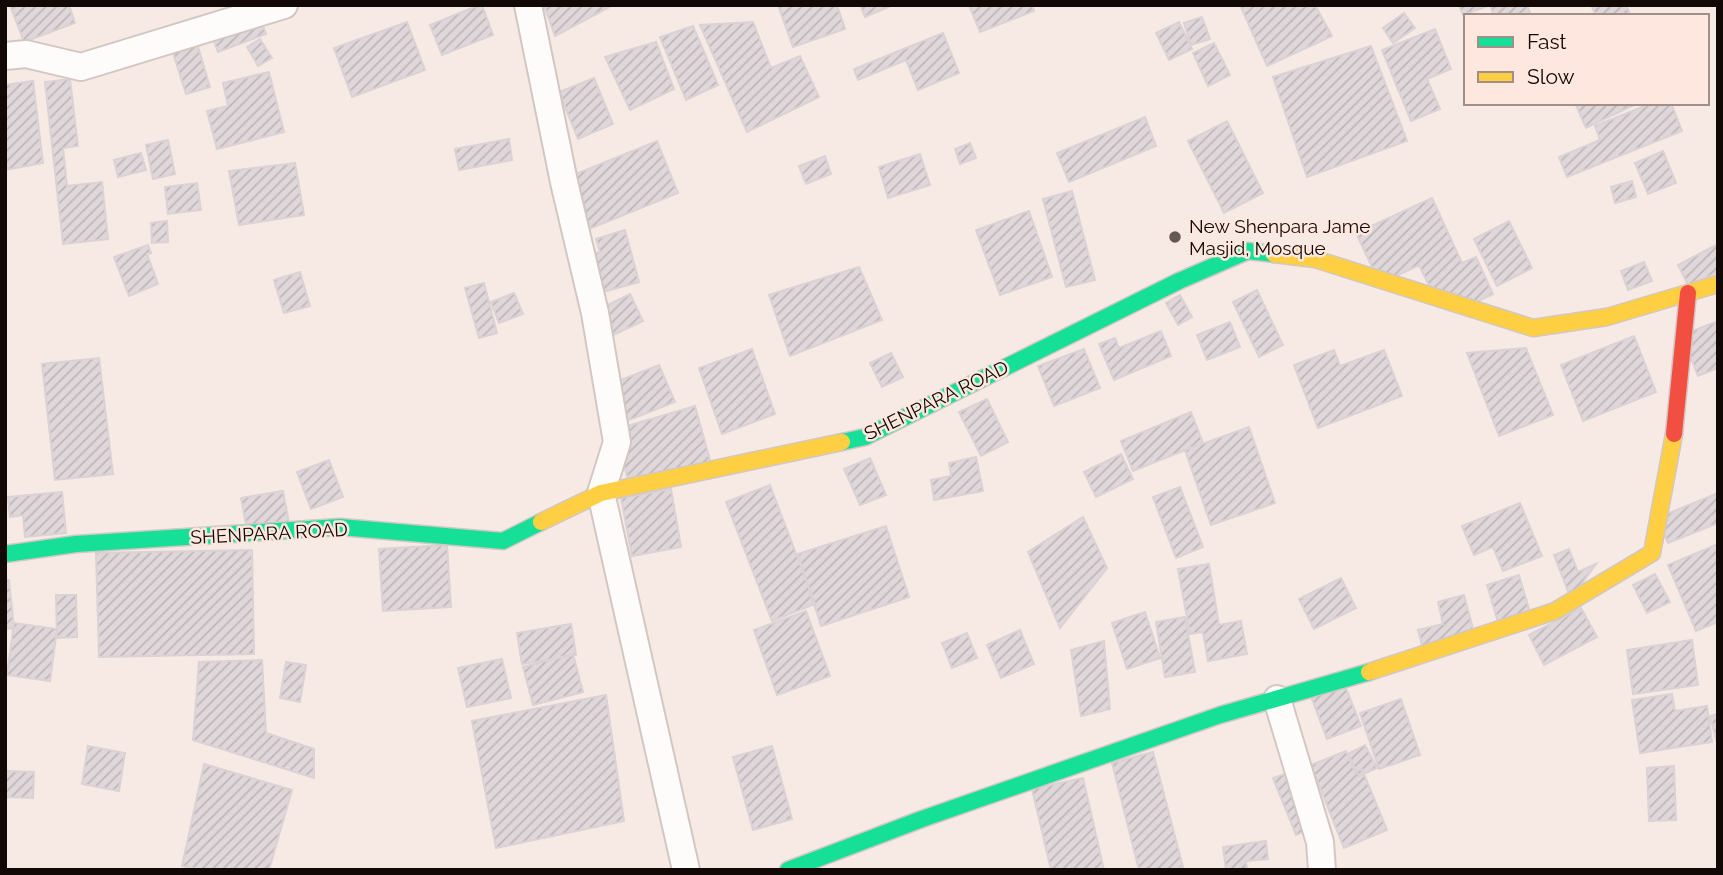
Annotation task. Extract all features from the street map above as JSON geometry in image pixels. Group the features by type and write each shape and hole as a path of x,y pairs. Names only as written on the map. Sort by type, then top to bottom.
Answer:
{"street":[{"path":"5,56 26,54 80,67 284,5"},
{"path":"528,5 594,313 617,442 601,493 686,870"},
{"name":"SHENPARA ROAD","path":"5,554 76,544 340,527 503,541 601,493 865,437 1179,281 1248,251 1315,259 1533,328 1607,317 1718,284"},
{"path":"788,870 960,806 1220,715 1419,657 1555,611 1652,553 1676,419 1688,293"},
{"path":"1277,699 1320,842 1322,870"}],"building":[{"path":"10,5 69,5 75,23 24,42"},
{"path":"482,5 493,35 442,55 430,25"},
{"path":"544,5 613,5 555,36"},
{"path":"778,5 837,5 845,29 793,47"},
{"path":"860,5 893,5 865,17"},
{"path":"969,5 1032,5 1034,11 980,32"},
{"path":"1240,5 1315,5 1332,36 1267,66"},
{"path":"1459,5 1490,5 1464,14"},
{"path":"1490,5 1527,5 1530,13 1528,14 1493,14"},
{"path":"1591,5 1626,5 1630,14 1595,14"},
{"path":"256,7 266,34 218,52 208,26"},
{"path":"1404,13 1415,28 1393,43 1383,28"},
{"path":"1202,17 1210,39 1191,45 1184,23"},
{"path":"407,22 425,70 352,97 334,48"},
{"path":"753,22 771,68 800,56 819,97 747,132 700,25"},
{"path":"1179,22 1192,49 1169,60 1156,33"},
{"path":"693,26 718,85 686,100 660,37"},
{"path":"1435,29 1451,69 1427,79 1440,109 1411,121 1382,50"},
{"path":"194,33 210,87 186,94 169,40"},
{"path":"943,33 959,73 918,90 906,60 858,80 854,69"},
{"path":"260,39 272,58 258,66 247,47"},
{"path":"656,42 674,89 630,110 605,57"},
{"path":"1214,43 1230,75 1208,86 1193,53"},
{"path":"1371,46 1407,141 1307,177 1273,77"},
{"path":"269,72 284,132 217,149 207,111 228,106 223,83"},
{"path":"594,78 613,124 578,139 559,92"},
{"path":"70,79 78,146 63,148 67,186 102,182 108,239 63,244 45,82"},
{"path":"33,81 43,163 5,170 5,85"},
{"path":"1576,105 1634,105 1586,128"},
{"path":"1647,105 1672,105 1682,131 1567,177 1559,157 1600,140 1595,126"},
{"path":"1145,117 1156,146 1069,182 1057,153"},
{"path":"1227,121 1263,193 1224,213 1188,141"},
{"path":"509,139 512,160 459,170 455,149"},
{"path":"168,140 175,174 153,179 146,145"},
{"path":"657,141 678,193 572,236 551,184"},
{"path":"970,143 976,158 960,164 955,149"},
{"path":"1663,151 1676,183 1648,194 1635,163"},
{"path":"141,153 146,170 118,177 114,160"},
{"path":"920,154 930,185 888,198 879,167"},
{"path":"825,156 831,174 806,184 799,166"},
{"path":"295,163 304,215 239,225 229,171"},
{"path":"1632,181 1636,197 1615,203 1611,187"},
{"path":"197,183 201,210 168,214 165,187"},
{"path":"1072,191 1095,280 1066,287 1043,199"},
{"path":"1432,198 1462,263 1476,257 1493,294 1472,304 1437,302 1419,265 1380,284 1356,233"},
{"path":"1029,211 1052,277 1000,295 976,230"},
{"path":"167,221 168,242 152,243 151,223"},
{"path":"1509,221 1532,268 1497,286 1474,239"},
{"path":"625,230 639,282 592,295 581,257 600,252 596,239"},
{"path":"1718,244 1718,272 1689,287 1678,265"},
{"path":"148,245 151,253 147,254 158,284 129,296 114,257"},
{"path":"1644,262 1652,281 1628,290 1621,271"},
{"path":"859,267 882,320 790,356 769,295"},
{"path":"300,272 310,306 284,313 274,280"},
{"path":"484,283 497,333 479,338 465,288"},
{"path":"1257,290 1283,345 1259,357 1233,302"},
{"path":"514,293 523,314 499,323 491,302"},
{"path":"630,294 643,321 598,342 585,316"},
{"path":"1180,295 1192,317 1178,325 1166,303"},
{"path":"1718,321 1718,368 1698,376 1682,335"},
{"path":"1230,322 1240,347 1207,360 1197,335"},
{"path":"1161,331 1171,356 1114,380 1099,344 1115,338 1119,348"},
{"path":"1634,336 1656,392 1583,421 1561,365"},
{"path":"1526,348 1553,415 1499,436 1467,353"},
{"path":"752,349 775,414 722,434 699,368"},
{"path":"1084,349 1100,388 1054,406 1038,366"},
{"path":"1334,350 1340,366 1384,350 1402,396 1318,428 1294,365"},
{"path":"891,353 903,377 882,387 870,363"},
{"path":"99,358 113,474 55,480 42,364"},
{"path":"659,365 675,402 624,422 608,385"},
{"path":"987,399 1008,442 981,456 959,412"},
{"path":"695,406 712,467 631,490 614,430"},
{"path":"1191,412 1203,443 1133,471 1121,441"},
{"path":"1249,427 1275,503 1211,525 1185,450"},
{"path":"1121,454 1133,479 1096,497 1084,472"},
{"path":"976,457 983,491 934,500 931,480 951,476 949,463"},
{"path":"870,458 886,495 860,505 844,469"},
{"path":"329,460 343,497 311,509 297,472"},
{"path":"770,485 815,604 772,621 726,502"},
{"path":"1180,487 1203,547 1176,558 1153,497"},
{"path":"671,489 681,547 632,556 621,498"},
{"path":"283,491 290,528 248,535 241,498"},
{"path":"62,492 66,533 25,537 23,515 10,517 8,497"},
{"path":"1718,493 1718,523 1668,543 1657,518"},
{"path":"1520,503 1542,556 1503,571 1493,547 1474,555 1462,526"},
{"path":"1083,517 1107,568 1060,628 1028,552"},
{"path":"886,526 909,597 821,626 798,554"},
{"path":"1718,544 1718,622 1696,631 1668,565"},
{"path":"447,545 451,607 383,611 379,549"},
{"path":"1569,549 1578,572 1596,564 1571,599 1554,555"},
{"path":"252,550 254,654 99,657 96,553"},
{"path":"1209,564 1219,625 1241,621 1247,654 1208,661 1203,632 1190,634 1178,569"},
{"path":"1655,574 1670,602 1647,613 1633,585"},
{"path":"1519,575 1532,619 1500,629 1487,585"},
{"path":"1341,578 1356,608 1314,629 1299,599"},
{"path":"5,580 9,580 14,628 5,629"},
{"path":"56,595 76,595 77,637 57,638"},
{"path":"1464,595 1476,640 1424,653 1418,630 1443,624 1438,602"},
{"path":"1581,608 1597,637 1544,665 1529,635"},
{"path":"806,611 830,676 777,695 754,630"},
{"path":"1145,612 1160,658 1127,669 1112,623"},
{"path":"1185,617 1195,672 1165,677 1156,622"},
{"path":"14,623 57,629 50,681 7,675"},
{"path":"571,624 576,655 522,664 517,633"},
{"path":"1020,630 1034,664 1001,678 987,645"},
{"path":"967,633 977,658 952,668 942,643"},
{"path":"1692,640 1698,685 1633,694 1627,650"},
{"path":"1104,641 1110,709 1081,716 1071,650"},
{"path":"573,654 583,692 533,705 523,667"},
{"path":"502,659 511,698 467,707 458,668"},
{"path":"262,660 266,733 314,749 314,778 193,740 199,662"},
{"path":"286,662 306,665 300,702 280,698"},
{"path":"1342,678 1361,726 1327,739 1309,691"},
{"path":"1672,694 1675,711 1707,706 1712,742 1640,753 1632,700"},
{"path":"606,695 624,821 496,848 472,721"},
{"path":"1401,699 1420,755 1379,769 1360,713"},
{"path":"1718,714 1718,747 1710,716"},
{"path":"1365,745 1377,768 1359,776 1348,754"},
{"path":"88,746 125,753 119,791 82,784"},
{"path":"772,746 792,819 753,830 733,757"},
{"path":"1346,751 1355,772 1362,769 1387,830 1344,848 1311,765"},
{"path":"1153,752 1183,867 1172,870 1139,870 1112,763"},
{"path":"204,764 292,790 269,870 202,870 182,866"},
{"path":"1674,766 1676,820 1649,821 1647,768"},
{"path":"5,771 34,772 33,798 5,797"},
{"path":"1293,771 1315,827 1296,835 1273,778"},
{"path":"1083,778 1104,870 1051,870 1032,789"},
{"path":"1266,841 1268,859 1246,861 1247,870 1226,870 1223,847"}],"traffic: fast":[{"path":"842,442 865,437 1179,281 1248,251 1274,254"},
{"path":"5,554 76,544 340,527 503,541 541,522"},
{"path":"788,870 922,819 1220,715 1369,672"}],"traffic: slow":[{"path":"1274,254 1315,259 1533,328 1607,317 1718,284"},
{"path":"1369,672 1555,611 1652,553 1674,434"},
{"path":"541,522 601,493 842,442"}],"traffic: jam":[{"path":"1674,434 1688,293"}],"place":[{"name":"New Shenpara Jame Masjid, Mosque","path":"1175,237"}]}
